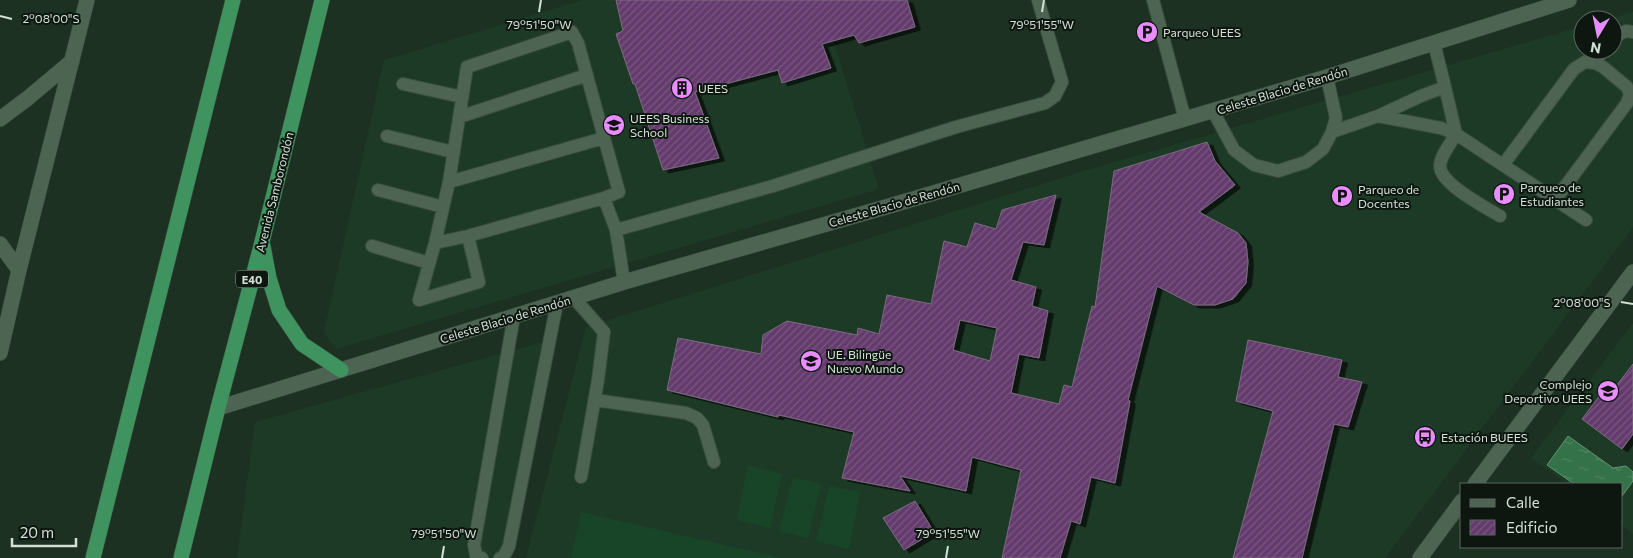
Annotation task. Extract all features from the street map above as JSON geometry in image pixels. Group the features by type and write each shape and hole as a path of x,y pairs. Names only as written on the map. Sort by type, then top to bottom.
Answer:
{"highway":[{"path":"94,558 233,0"},
{"name":"Avenida Samborondón","path":"181,558 322,0"},
{"path":"262,242 269,278 279,310 302,344 341,370"}],"street":[{"path":"0,353 87,0"},
{"name":"Celeste Blacio de Rendón","path":"218,408 624,282 877,210 1326,77 1569,0"},
{"path":"0,119 28,98 72,60"},
{"path":"0,244 19,270"},
{"path":"1476,483 1633,272"},
{"path":"1420,558 1460,505"}],"lane":[{"path":"616,230 773,186 956,127 1045,103 1055,96 1062,82 1038,0"},
{"path":"1153,0 1186,119"},
{"path":"435,243 468,236 604,198 619,192 578,43 572,32 467,66 443,207 419,300 479,282 468,236"},
{"path":"1434,43 1456,134 1443,156 1440,166 1442,175 1451,184 1500,216"},
{"path":"1503,165 1574,69 1585,62 1595,63 1603,67 1627,87 1630,94 1628,103 1555,200"},
{"path":"459,117 587,76"},
{"path":"1213,111 1234,150 1254,165 1278,171 1306,162 1323,149 1332,132 1336,118 1326,77"},
{"path":"403,84 462,97"},
{"path":"1332,132 1378,116 1445,87"},
{"path":"1378,116 1441,128 1456,134 1586,220"},
{"path":"387,136 453,152"},
{"path":"448,182 604,138"},
{"path":"378,190 443,207"},
{"path":"604,198 616,230 624,282"},
{"path":"372,246 429,263"},
{"path":"574,298 604,332 581,478"},
{"path":"500,558 504,556 509,546 557,303"},
{"path":"482,558 476,555 474,545 514,316"},
{"path":"594,400 686,413 697,418 703,425 714,462"}],"shaded area":[{"name":"UEES Business School","path":"583,0 821,0 879,189 336,349 324,332 384,60"},
{"path":"1633,12 1633,227 1385,558 526,558 586,327 1087,170 1573,29 1573,60 1623,60 1623,15"},
{"name":"Complejo Deportivo UEES","path":"1633,323 1633,534 1623,526 1623,483 1566,483 1531,458"},
{"path":"557,338 500,558 237,558 255,422"},
{"path":"748,465 782,474 770,528 737,520"},
{"path":"793,477 821,484 808,538 779,531"},
{"path":"829,486 860,492 849,549 816,541"},
{"path":"581,512 782,558 571,558"}],"water":[{"path":"1568,436 1613,468 1626,466 1633,472 1633,481 1623,495 1623,483 1573,483 1547,465"}],"building":[{"name":"UEES","path":"616,0 907,0 915,27 859,43 854,35 822,44 831,68 782,83 778,70 695,92 719,158 663,170 635,84 633,84 616,34 623,31"},
{"path":"1207,142 1215,161 1235,185 1199,212 1238,233 1246,243 1248,262 1246,283 1233,299 1215,305 1194,305 1157,286 1128,400 1130,401 1115,483 1091,477 1080,524 1071,521 1060,558 1002,558 1021,470 972,457 966,491 900,476 910,491 842,478 854,432 779,415 778,417 667,390 678,338 761,354 763,335 787,321 857,335 858,328 879,334 887,295 931,304 944,241 967,247 975,223 996,229 1002,210 1056,195 1044,245 1023,242 1011,280 1036,287 1032,306 1048,311 1039,358 1019,354 1011,393 1059,404 1064,385 1072,387 1092,306 1095,307 1114,171","holes":["960,320 997,328 990,361 953,350"]},
{"path":"1248,340 1342,360 1338,377 1362,382 1348,427 1334,424 1302,558 1233,558 1273,411 1236,401"},
{"path":"1633,364 1633,434 1622,449 1582,419 1604,390 1610,394"},
{"path":"915,501 934,532 904,550 883,518"}],"place":[{"name":"Parqueo UEES","path":"1147,32"},
{"name":"UEES","path":"682,88"},
{"name":"UEES Business School","path":"614,125"},
{"name":"Parqueo de Estudiantes","path":"1504,194"},
{"name":"Parqueo de Docentes","path":"1342,196"},
{"name":"UE. Bilingüe Nuevo Mundo","path":"811,361"},
{"name":"Complejo Deportivo UEES","path":"1608,391"},
{"name":"Estación BUEES","path":"1425,437"}]}
